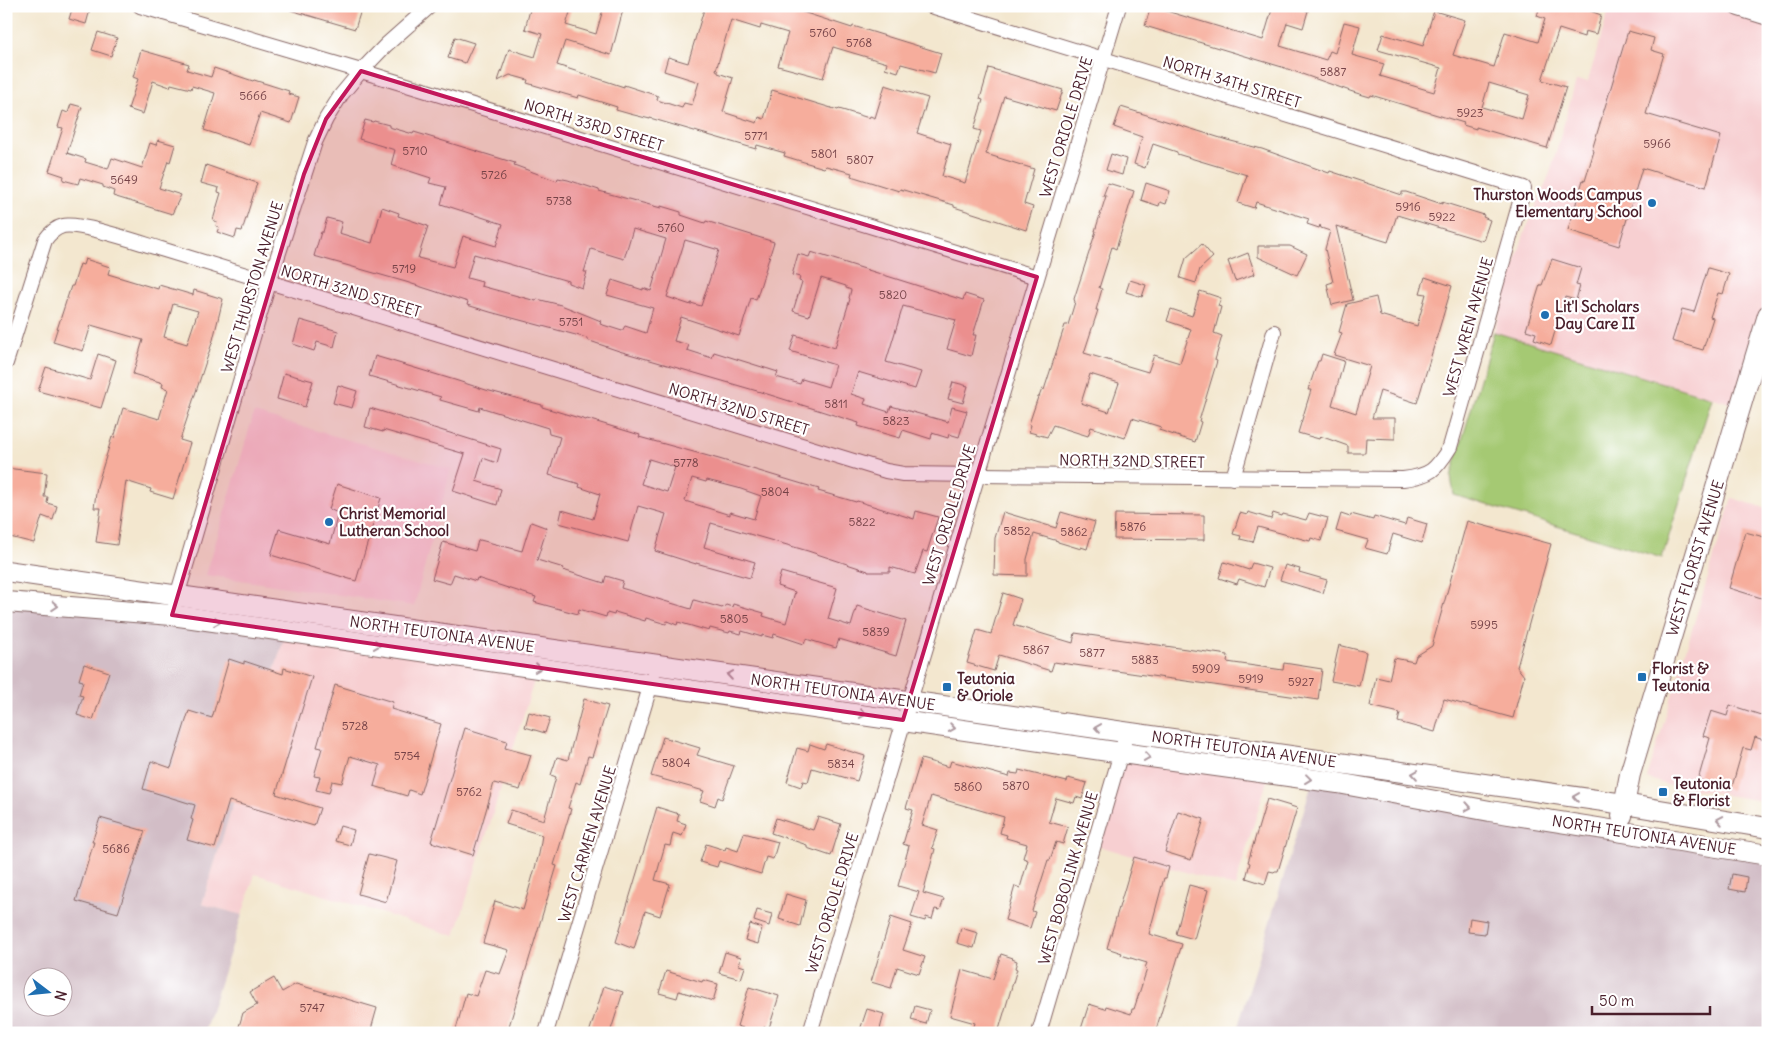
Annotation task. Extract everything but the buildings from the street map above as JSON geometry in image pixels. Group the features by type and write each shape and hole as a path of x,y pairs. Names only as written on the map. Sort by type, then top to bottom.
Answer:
{"main road":[{"path":"1739,6 1768,15"},
{"name":"WEST FLORIST AVENUE","path":"1619,830 1630,774 1768,315"},
{"name":"NORTH TEUTONIA AVENUE","path":"6,571 177,596 654,674 904,720 1338,783 1490,811 1768,855"},
{"name":"NORTH TEUTONIA AVENUE","path":"6,602 172,615 654,674 909,701 1624,804 1768,828"}],"street":[{"name":"NORTH 33RD STREET","path":"140,6 361,71 1037,277"},
{"name":"WEST THURSTON AVENUE","path":"172,615 269,283 315,142 326,118 341,95 361,71 386,45 430,6"},
{"name":"NORTH 34TH STREET","path":"931,6 1524,188"},
{"name":"WEST ORIOLE DRIVE","path":"810,1033 1119,6"},
{"name":"WEST WREN AVENUE","path":"1433,471 1450,448 1524,188"},
{"name":"NORTH 32ND STREET","path":"6,363 45,240 56,228 70,225 110,234 886,471 903,474 1403,479 1419,477 1433,471"},
{"path":"1233,478 1274,332"},
{"name":"WEST CARMEN AVENUE","path":"546,1033 654,674"},
{"name":"WEST BOBOLINK AVENUE","path":"1040,1033 1127,732"}],"highlighted area":[{"path":"361,71 1037,277 903,720 172,615 304,174 326,119"}],"shaded area":[{"name":"Thurston Woods Campus Elementary School","path":"1610,6 1739,6 1768,15 1768,315 1740,406 1494,332 1524,234 1550,173 1576,81 1588,81"},
{"name":"Christ Memorial Lutheran School","path":"254,413 451,469 414,606 206,575"},
{"path":"1732,498 1768,509 1768,802 1667,785 1647,778"},
{"path":"6,602 286,632 202,904 242,915 204,1033 6,1033"},
{"path":"286,632 538,668 455,936 255,874 242,915 202,904"},
{"path":"1122,753 1269,774 1235,887 1099,846"},
{"path":"1313,780 1768,855 1768,1033 1236,1033"}],"green space":[{"path":"1494,332 1712,398 1662,558 1454,495 1451,477"}],"place":[{"name":"Thurston Woods Campus Elementary School","path":"1652,203"},
{"name":"Lit'l Scholars Day Care II","path":"1545,315"},
{"name":"Christ Memorial Lutheran School","path":"329,522"},
{"name":"Florist & Teutonia","path":"1642,677"},
{"name":"Teutonia & Oriole","path":"947,687"},
{"name":"Teutonia & Florist","path":"1663,792"}]}
